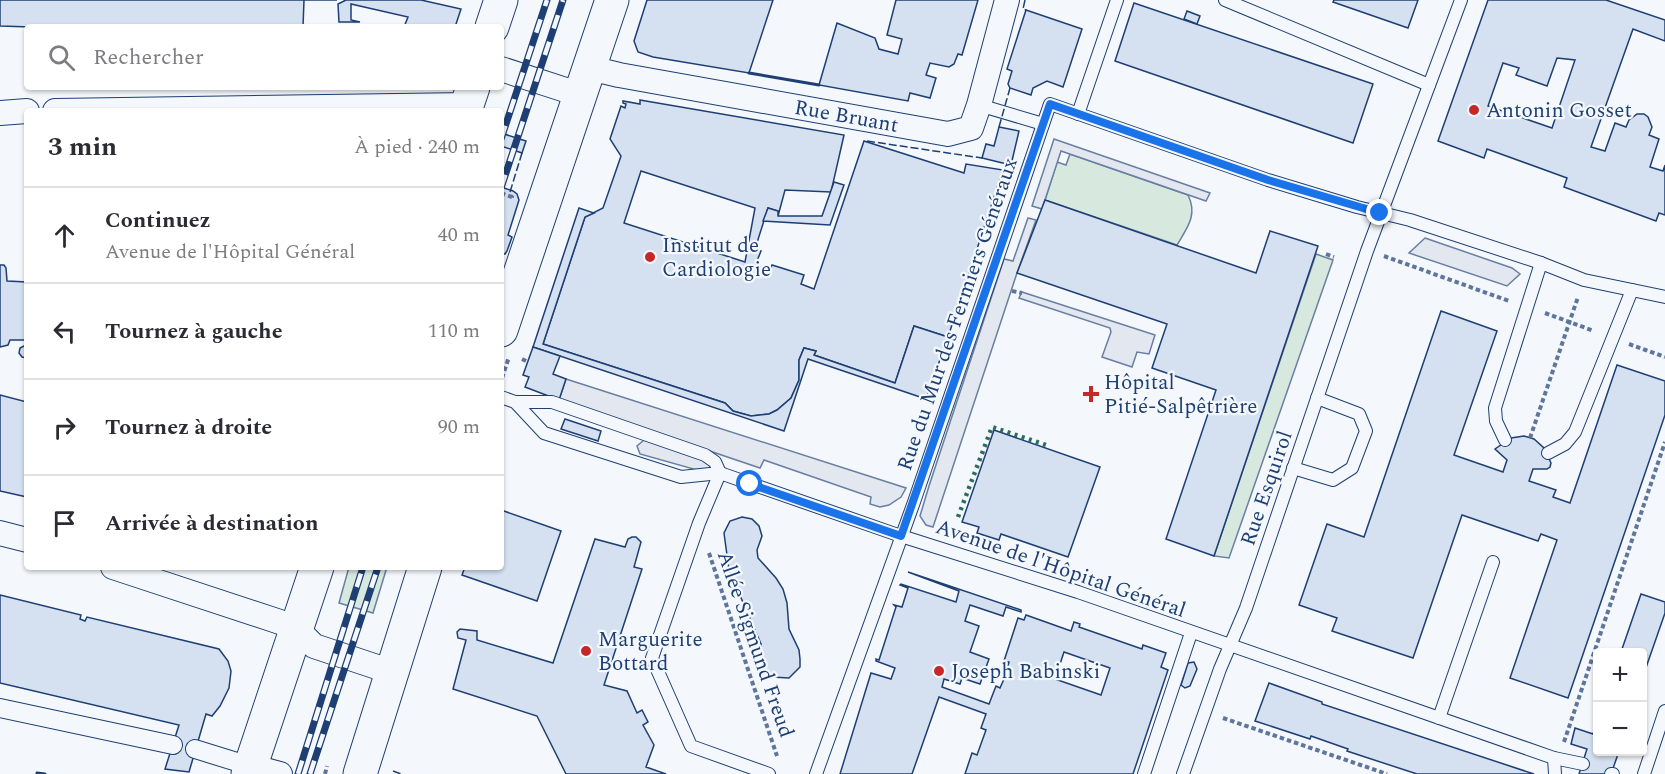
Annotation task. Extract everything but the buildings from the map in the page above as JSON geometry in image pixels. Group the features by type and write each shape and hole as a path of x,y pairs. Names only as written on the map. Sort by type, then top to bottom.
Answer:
{"main road":[{"path":"493,24 501,0"},
{"path":"504,321 612,0"},
{"path":"259,771 297,629 316,570"},
{"path":"360,774 424,570"}],"street":[{"name":"Rue Bruant","path":"585,82 631,78 948,134 971,128 1007,0"},
{"path":"504,69 585,82"},
{"path":"179,108 468,101"},
{"path":"0,113 24,111"},
{"path":"0,533 24,539"},
{"path":"122,570 266,617 297,629 314,646 392,672"},
{"path":"0,708 173,745"},
{"path":"195,749 259,771"}],"lane":[{"path":"1117,0 1078,114 1268,180 1410,220 1584,279 1665,297"},
{"path":"1225,0 1429,85"},
{"name":"Rue Esquirol","path":"1183,774 1246,608 1380,213 1461,0"},
{"name":"Rue du Mur des Fermiers Généraux","path":"816,774 1050,104 1078,114"},
{"path":"979,105 1043,124"},
{"path":"1505,440 1499,431 1495,408 1541,263"},
{"path":"1548,453 1565,444 1575,432 1632,290"},
{"name":"Avenue de l'Hôpital Général","path":"504,398 515,402 544,433 681,477 720,473 901,536 1078,592 1554,758 1583,764"},
{"path":"1293,468 1333,480 1352,468 1366,431 1359,414 1317,398"},
{"path":"515,402 552,402 705,455 715,462 720,473 699,523 652,658 691,746 768,774"},
{"path":"1439,718 1492,562"},
{"path":"1144,774 1191,633"},
{"path":"1644,774 1665,711"},
{"path":"1554,758 1555,774"}],"path":[{"path":"504,195 512,197 509,206"},
{"path":"1326,254 1334,257"},
{"path":"1382,255 1665,357"},
{"path":"1012,291 1022,293"},
{"path":"1530,438 1580,292"},
{"path":"522,359 528,362"},
{"path":"1554,758 1566,739 1665,442"},
{"name":"Allée Sigmund Freud","path":"699,523 780,763"},
{"path":"1205,711 1387,774"},
{"path":"325,774 327,766"}],"shaded area":[{"path":"1054,139 1210,193 1206,201 1061,151 1042,209 1032,206"},
{"path":"1070,154 1188,195 1192,215 1177,245 1045,200 1057,162 1066,165"},
{"path":"1028,218 1036,220 933,527 926,525 920,516 1004,259 1013,261"},
{"path":"1425,238 1512,268 1520,274 1507,286 1409,253"},
{"path":"1316,254 1333,260 1229,558 1214,556"},
{"path":"1022,292 1155,335 1149,354 1137,352 1132,367 1102,357 1111,332 1110,328 1019,298"},
{"path":"566,379 906,488 901,497 889,505 880,507 870,504 871,497 764,460 760,468 559,400"},
{"path":"644,440 706,461 710,466 709,470 704,472 640,454 637,446"},
{"path":"348,570 386,570 373,613 339,603"}],"railway":[{"path":"504,130 547,0"},
{"path":"504,179 563,0"},
{"path":"298,774 362,570"},
{"path":"310,774 377,570"}],"hedge":[{"path":"958,517 992,427 1049,446"}],"fence":[{"path":"1025,0 1023,9 1026,10"},
{"path":"999,127 1010,88"},
{"path":"867,141 982,158"},
{"path":"510,192 522,153"},
{"path":"393,771 401,774"}],"wall":[{"path":"749,73 819,85"},
{"path":"37,773 45,774"}],"place":[{"name":"Antonin Gosset","path":"1474,110"},
{"name":"Institut de Cardiologie","path":"650,257"},
{"name":"Hôpital Pitié-Salpêtrière","path":"1091,394"},
{"name":"Marguerite Bottard","path":"586,651"},
{"name":"Joseph Babinski","path":"939,671"}],"route":[{"path":"750,484 901,536 1050,104 1268,180 1380,213"}]}
